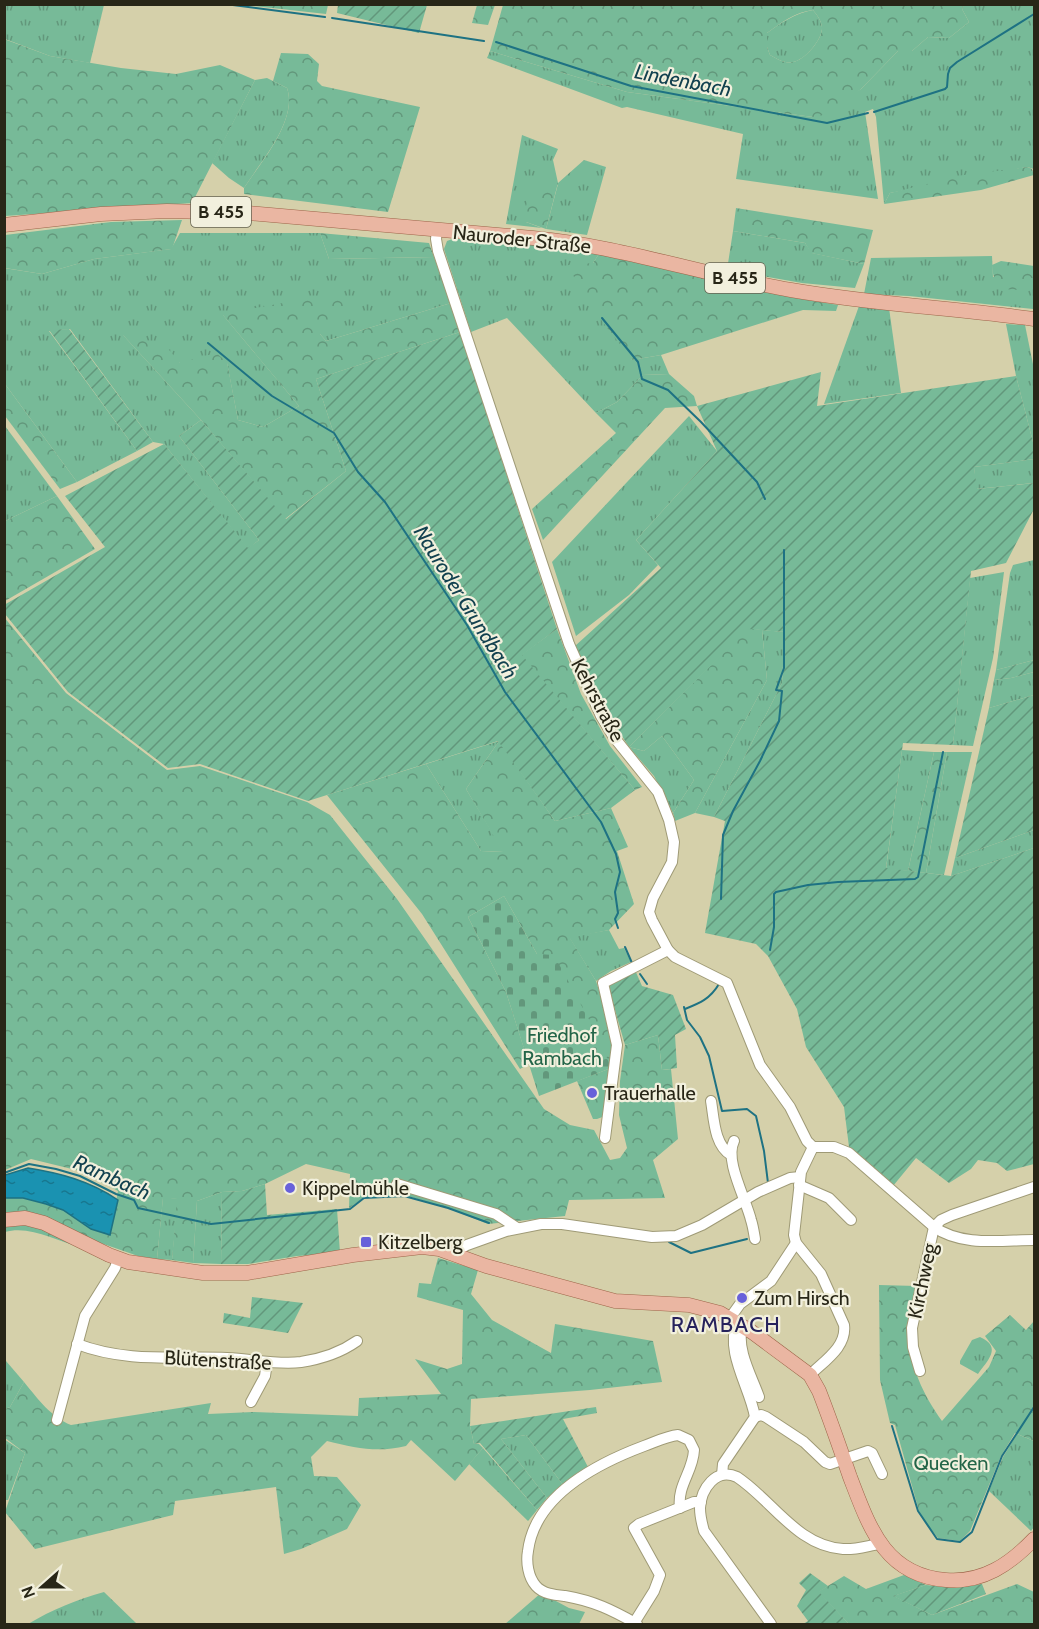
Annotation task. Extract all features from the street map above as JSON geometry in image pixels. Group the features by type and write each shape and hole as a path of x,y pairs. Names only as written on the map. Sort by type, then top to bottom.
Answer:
{"main road":[{"name":"Nauroder Straße","path":"4,225 101,214 167,211 248,213 564,241 616,250 754,283 824,295 1035,319"},
{"path":"4,1220 25,1218 44,1223 118,1259 138,1265 234,1274 422,1247 439,1249 486,1266 615,1301 698,1307 737,1322 810,1375 819,1390 866,1520 879,1544 893,1558 920,1574 939,1580 960,1580 981,1576 998,1569 1035,1539"}],"street":[{"name":"Kehrstraße","path":"437,230 438,251 569,644 601,716 613,736 658,792 669,820 674,842 672,862 653,897 649,912 668,950 683,963 727,983 760,1065 790,1107 807,1141 813,1147"},
{"path":"605,1138 618,1045 603,983 668,950"},
{"path":"711,1101 718,1137 723,1147 731,1155"},
{"path":"734,1141 731,1155 752,1221 755,1239"},
{"path":"810,1375 836,1350 845,1334 844,1325 821,1274 796,1243 794,1235 799,1181 803,1165 813,1147 834,1147 849,1153 934,1227 950,1237 1035,1240"},
{"path":"456,1255 467,1245 517,1228 562,1224 669,1237 697,1228 744,1200 790,1178 829,1198 851,1220"},
{"path":"397,1184 496,1214 517,1228"},
{"path":"934,1227 945,1218 1035,1186"},
{"name":"Kirchweg","path":"920,1371 912,1328 934,1227"},
{"path":"755,1417 736,1355 734,1336 740,1304 771,1281 796,1243"},
{"path":"57,1420 89,1306 111,1274 118,1259"},
{"path":"737,1322 741,1332 741,1342 759,1396"},
{"name":"Blütenstraße","path":"77,1344 99,1352 130,1357 220,1358 288,1363 313,1360 337,1353 357,1341"},
{"path":"251,1402 264,1376 267,1362"},
{"path":"722,1475 723,1464 755,1417 761,1415 804,1442 830,1464 867,1451 872,1453 882,1474"},
{"path":"680,1508 679,1492 694,1454 692,1443 686,1437 674,1435 628,1452 590,1471 555,1499 538,1518 532,1530 527,1552 528,1571 535,1585 542,1591 607,1607 636,1624 660,1575 634,1528 680,1508 701,1502"},
{"path":"771,1624 707,1537 700,1515 701,1502 708,1485 722,1475 733,1475 745,1482 797,1530 815,1542 843,1549 879,1544"}],"green space":[{"path":"338,4 427,5 419,33 337,13"},
{"path":"4,5 104,5 90,63 50,56 5,39"},
{"path":"245,5 328,5 326,14"},
{"path":"477,5 495,5 488,25 472,23"},
{"path":"503,5 964,5 962,9 969,22 949,38 928,37 912,51 898,51 861,89 832,113 813,117 627,92 490,51","holes":["813,10 821,22 822,32 808,53 790,62 781,61 770,55 767,47 767,33 794,16"]},
{"path":"964,5 1034,5 1034,169 1027,167 890,193 884,204 876,117 873,109 865,112 878,199 736,179 743,134 627,107 622,108 487,58 490,51 627,92 813,117 861,89 898,51 912,51 928,37 949,38 969,22 962,9"},
{"path":"813,10 821,22 822,32 808,53 790,62 781,61 770,55 767,47 767,33 794,16"},
{"path":"4,39 50,56 121,68 176,74 220,65 255,80 192,203 5,216"},
{"path":"281,53 308,54 319,64 317,81 322,86 420,107 388,212 244,194 244,188 283,127 287,113 289,100 287,88 273,81"},
{"path":"267,78 287,88 289,100 287,113 276,140 244,188 212,163 255,80"},
{"path":"522,135 558,149 553,160 558,183 584,160 606,167 587,235 546,229 558,184 526,222 542,228 506,224"},
{"path":"1027,167 1032,169 1034,175 981,190 884,204 890,193 964,175"},
{"path":"549,180 558,183 546,229 526,222 526,208 532,191"},
{"path":"736,208 873,230 864,264 811,253 805,243 733,231"},
{"path":"182,220 172,249 94,259 42,274 5,268 5,235 111,222"},
{"path":"733,231 805,243 812,253 864,264 855,288 802,283 727,270"},
{"path":"180,233 320,233 329,259 434,257 451,303 326,341 320,334 223,315 299,406 263,427 238,420 227,363 180,363 123,335 201,420 179,436 259,540 248,549 164,444 153,442 70,329 49,331 137,451 77,482 5,384 4,268 42,274 94,259 171,249"},
{"path":"320,233 429,243 434,257 329,259"},
{"path":"455,238 564,247 599,254 593,263 632,360 661,355 669,374 643,375 617,402 596,413 507,318 471,332 444,249 447,241"},
{"path":"599,254 838,305 836,311 803,310 661,355 632,360 585,299 568,265 593,263"},
{"path":"992,256 993,277 1034,278 1033,309 909,296 864,294 871,258"},
{"path":"1001,261 1034,266 1034,278 1025,278 1021,289 1014,290 999,286 994,278 992,265"},
{"path":"343,292 351,312 320,334 326,341 451,303 460,332 316,379 346,471 285,519 201,420 122,334 165,345 180,363 216,353 227,362 238,420 263,427 299,406 222,314"},
{"path":"859,306 889,308 901,393 824,404"},
{"path":"1006,324 1025,325 1034,369 1034,446 1016,376"},
{"path":"69,329 153,442 137,451 49,330"},
{"path":"460,332 557,629 522,655 635,790 611,808 555,821 498,741 308,801 200,764 168,768 68,692 5,614 4,605 105,547 65,496 164,444 248,548 259,540 179,436 201,420 286,519 346,471 316,379"},
{"path":"821,372 817,406 1016,376 1034,446 1034,459 974,467 977,489 1034,483 1034,509 1006,563 971,571 953,745 903,743 886,868 951,876 1034,848 1034,1164 1007,1171 997,1163 978,1160 971,1169 949,1183 916,1158 893,1186 849,1147 844,1107 806,1047 797,1009 768,956 756,944 705,933 725,821 714,817 782,683 785,632 748,629 629,747 600,702 575,646 661,568 636,540 717,451 697,406"},
{"path":"669,374 694,396 697,406 665,408 543,540 532,509 616,433 596,413 617,402 643,375"},
{"path":"4,384 77,482 60,489 5,416"},
{"path":"689,416 717,451 636,540 658,565 629,595 576,636 552,562"},
{"path":"5,426 57,496 5,521"},
{"path":"1034,459 1034,483 976,489 974,467"},
{"path":"57,496 95,549 5,601 5,521"},
{"path":"1034,560 1034,660 996,670 1010,573 1013,565"},
{"path":"1004,572 993,658 973,746 953,745 970,578"},
{"path":"4,617 66,693 167,770 200,766 307,802 330,815 397,899 544,1109 570,1125 594,1130 610,1160 620,1158 627,1148 619,1115 620,1081 625,1045 658,1035 662,1070 671,1069 678,1139 653,1160 665,1198 569,1200 565,1216 488,1224 448,1208 404,1195 364,1198 349,1208 350,1174 306,1164 265,1184 242,1191 222,1192 197,1201 193,1263 172,1260 177,1199 163,1198 157,1259 138,1256 89,1239 5,1216 5,1198 23,1198 63,1210 91,1229 110,1234 118,1191 80,1171 31,1159 5,1170"},
{"path":"748,628 762,630 767,680 695,813 675,821 673,813 694,780 662,736 644,751 629,747"},
{"path":"557,629 581,694 610,746 642,787 635,790 521,655"},
{"path":"762,630 785,632 782,683 714,817 695,813 767,680"},
{"path":"1034,660 1034,672 994,680 996,670"},
{"path":"1034,672 1034,695 989,708 994,680"},
{"path":"1034,695 1034,830 955,858 989,708"},
{"path":"662,736 694,780 673,813 654,776 629,747 644,751"},
{"path":"499,741 466,789 504,852 481,851 426,764"},
{"path":"499,741 555,821 611,808 628,847 617,851 634,904 609,930 570,938 596,981 616,1044 605,1116 597,1119 593,1119 577,1081 611,1068 537,954 504,896 468,917 506,992 529,1064 520,1069 422,914 327,795 426,764 481,851 503,852 466,789"},
{"path":"902,750 934,752 908,871 886,869"},
{"path":"934,752 947,752 926,873 908,871"},
{"path":"947,752 972,752 944,875 926,873"},
{"path":"1034,830 1034,848 951,876 955,858"},
{"name":"Friedhof Rambach","path":"504,896 537,954 554,955 599,1038 611,1068 539,1096 506,992 468,917"},
{"path":"609,930 619,949 624,948 631,962 596,981 569,937"},
{"path":"635,970 642,986 673,995 686,1029 675,1035 677,1068 662,1070 658,1035 625,1045 609,989 610,984"},
{"path":"265,1184 267,1215 337,1209 340,1253 297,1256 248,1264 221,1264 222,1192 242,1191"},
{"path":"222,1192 221,1264 193,1263 197,1201"},
{"path":"163,1197 178,1199 172,1260 157,1259"},
{"path":"4,1225 34,1225 80,1247 33,1232 14,1230 5,1232"},
{"path":"438,1258 478,1270 471,1294 492,1320 551,1353 555,1324 653,1341 662,1382 471,1399 470,1426 474,1444 479,1444 483,1448 455,1481 411,1440 406,1446 376,1449 357,1448 327,1441 311,1457 314,1476 337,1477 361,1505 347,1529 284,1554 276,1487 175,1501 173,1515 35,1549 5,1512 25,1453 5,1438 5,1409 10,1407 24,1382 51,1412 71,1425 211,1403 208,1414 253,1412 358,1416 359,1398 441,1394 415,1359 447,1369 462,1364 463,1310 417,1297 419,1283 431,1284"},
{"name":"Quecken","path":"879,1285 917,1286 909,1332 912,1359 927,1398 942,1421 989,1367 996,1351 985,1336 1010,1315 1026,1330 1034,1321 1034,1441 1015,1433 1001,1456 970,1531 960,1541 938,1538 926,1523 919,1511 895,1425 890,1423 880,1380"},
{"path":"252,1297 303,1303 288,1333 223,1323 224,1313 250,1318"},
{"path":"980,1337 991,1345 992,1350 989,1359 978,1374 960,1364 960,1361 972,1340"},
{"path":"6,1361 24,1382 10,1407 5,1409"},
{"path":"596,1407 597,1413 563,1419 588,1467 563,1485 526,1435 501,1439 547,1498 537,1510 480,1443 474,1444 470,1426"},
{"path":"1017,1434 1034,1441 1034,1527 1031,1531 989,1491 1003,1457"},
{"path":"526,1435 563,1485 547,1498 501,1439"},
{"path":"4,1439 25,1453 8,1500 5,1500"},
{"path":"483,1448 537,1510 528,1521 469,1464"},
{"path":"810,1573 828,1586 819,1592 849,1624 803,1624 808,1621 797,1606 806,1590 799,1583"},
{"path":"904,1575 926,1585 894,1596 932,1615 1017,1584 1034,1592 1034,1624 849,1624 818,1592 844,1576 866,1589"},
{"path":"982,1584 986,1594 932,1615 893,1596 926,1585 956,1588"},
{"path":"104,1592 137,1624 28,1624 65,1605"},
{"path":"541,1593 569,1608 585,1612 579,1624 505,1624"}],"water":[{"path":"28,1168 74,1179 118,1200 110,1235 91,1229 63,1210 46,1204 23,1198 5,1198 5,1175"}],"waterway":[{"name":"Lindenbach","path":"225,4 325,17"},
{"name":"Lindenbach","path":"874,112 945,89 950,68 957,62 1034,14"},
{"name":"Lindenbach","path":"332,18 484,41"},
{"name":"Lindenbach","path":"496,42 631,86 827,123 868,113"},
{"path":"602,318 638,362 642,379 668,390 701,422 757,482 765,499"},
{"name":"Nauroder Grundbach","path":"208,343 272,396 334,433 358,472 385,502 467,625 505,692 601,822 616,854 620,872 615,892 618,913 615,919 618,928"},
{"path":"721,899 723,835 779,721 782,691 776,690 784,668 784,550"},
{"path":"770,950 776,892 808,885 918,877 943,752"},
{"path":"625,947 632,963"},
{"path":"640,974 647,984"},
{"path":"685,1009 704,1000 719,984"},
{"path":"684,1007 687,1020 700,1037 709,1056 722,1111 747,1109 756,1116 768,1183"},
{"name":"Rambach","path":"4,1173 29,1164 56,1169 80,1176 116,1194 134,1200 138,1208 211,1224 350,1209 364,1198 404,1196 448,1208 489,1223"},
{"name":"Rambach","path":"669,1242 691,1253 747,1239"},
{"name":"Rambach","path":"892,1426 918,1511 937,1539 960,1542 972,1532 1002,1456 1034,1407"}],"place":[{"name":"Trauerhalle","path":"592,1093"},
{"name":"Kippelmühle","path":"290,1188"},
{"name":"Kitzelberg","path":"366,1242"},
{"name":"Zum Hirsch","path":"742,1298"}],"district":[{"name":"RAMBACH","path":"726,1324"}]}
